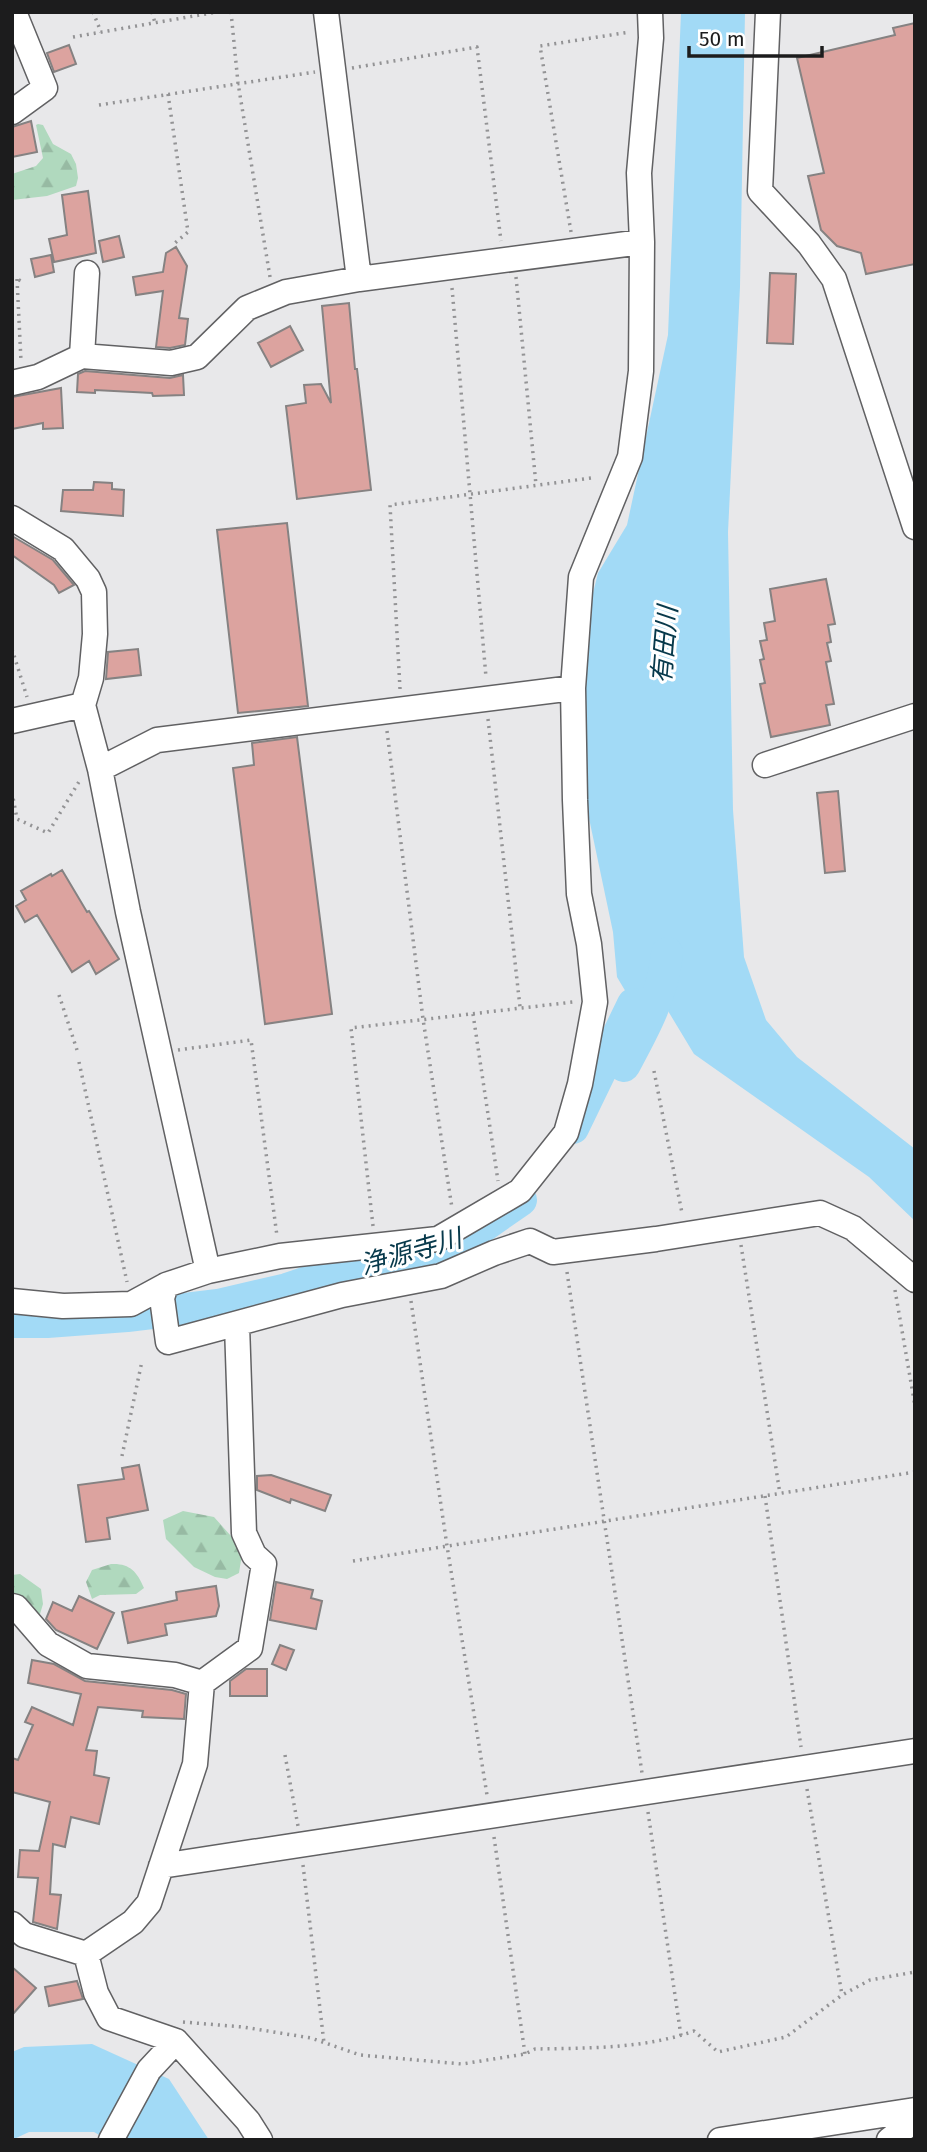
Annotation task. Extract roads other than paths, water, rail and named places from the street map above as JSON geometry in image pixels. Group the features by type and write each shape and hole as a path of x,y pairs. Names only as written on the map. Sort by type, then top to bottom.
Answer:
{"street":[{"path":"12,112 45,88 14,12"},
{"path":"326,12 359,279"},
{"path":"768,12 760,191 808,244 834,279 915,527"},
{"path":"12,1301 63,1306 131,1304 208,1271 280,1256 438,1239 520,1191 566,1132 580,1084 594,1002 589,944 579,894 573,688 581,577 630,457 641,371 642,242 639,173 651,38 644,22"},
{"path":"18,382 38,377 82,356 171,363 197,357 247,308 286,292 359,279 642,242"},
{"path":"82,356 87,273"},
{"path":"12,518 63,550 88,579 94,592 95,634 91,678 83,705 92,772 128,912 208,1271"},
{"path":"92,772 157,740 573,688"},
{"path":"21,713 83,705"},
{"path":"765,765 915,716"},
{"path":"164,1292 168,1342 342,1295 441,1276 530,1241 553,1252 820,1213 853,1228 915,1280"},
{"path":"86,1954 133,1922 149,1903 195,1764 202,1683 250,1648 264,1564 254,1555 244,1533 237,1325"},
{"path":"12,1606 16,1606 48,1644 88,1666 175,1675 202,1683"},
{"path":"161,1867 915,1751"},
{"path":"12,1924 24,1935 86,1954"},
{"path":"86,1954 96,1993 109,2018 178,2031 260,2140"},
{"path":"111,2140 149,2070 178,2031"},
{"path":"720,2140 915,2110"},
{"path":"889,2140 915,2120"}],"water":[{"name":"有田川","path":"681,12 745,12 740,287 728,532 733,810 744,957 766,1020 797,1057 915,1149 915,1221 869,1177 694,1054 659,996 645,994 633,1004 617,977 613,932 586,804 585,625 598,573 627,525 668,335"},
{"path":"92,2044 169,2079 209,2140 108,2140 94,2132 29,2132 12,2140 12,2052 24,2047"}],"waterway":[{"name":"浄源寺川","path":"573,1128 633,1004 624,1066 657,997 667,953"},
{"name":"浄源寺川","path":"12,1322 127,1316 218,1305 287,1289 465,1239 521,1200"}]}
